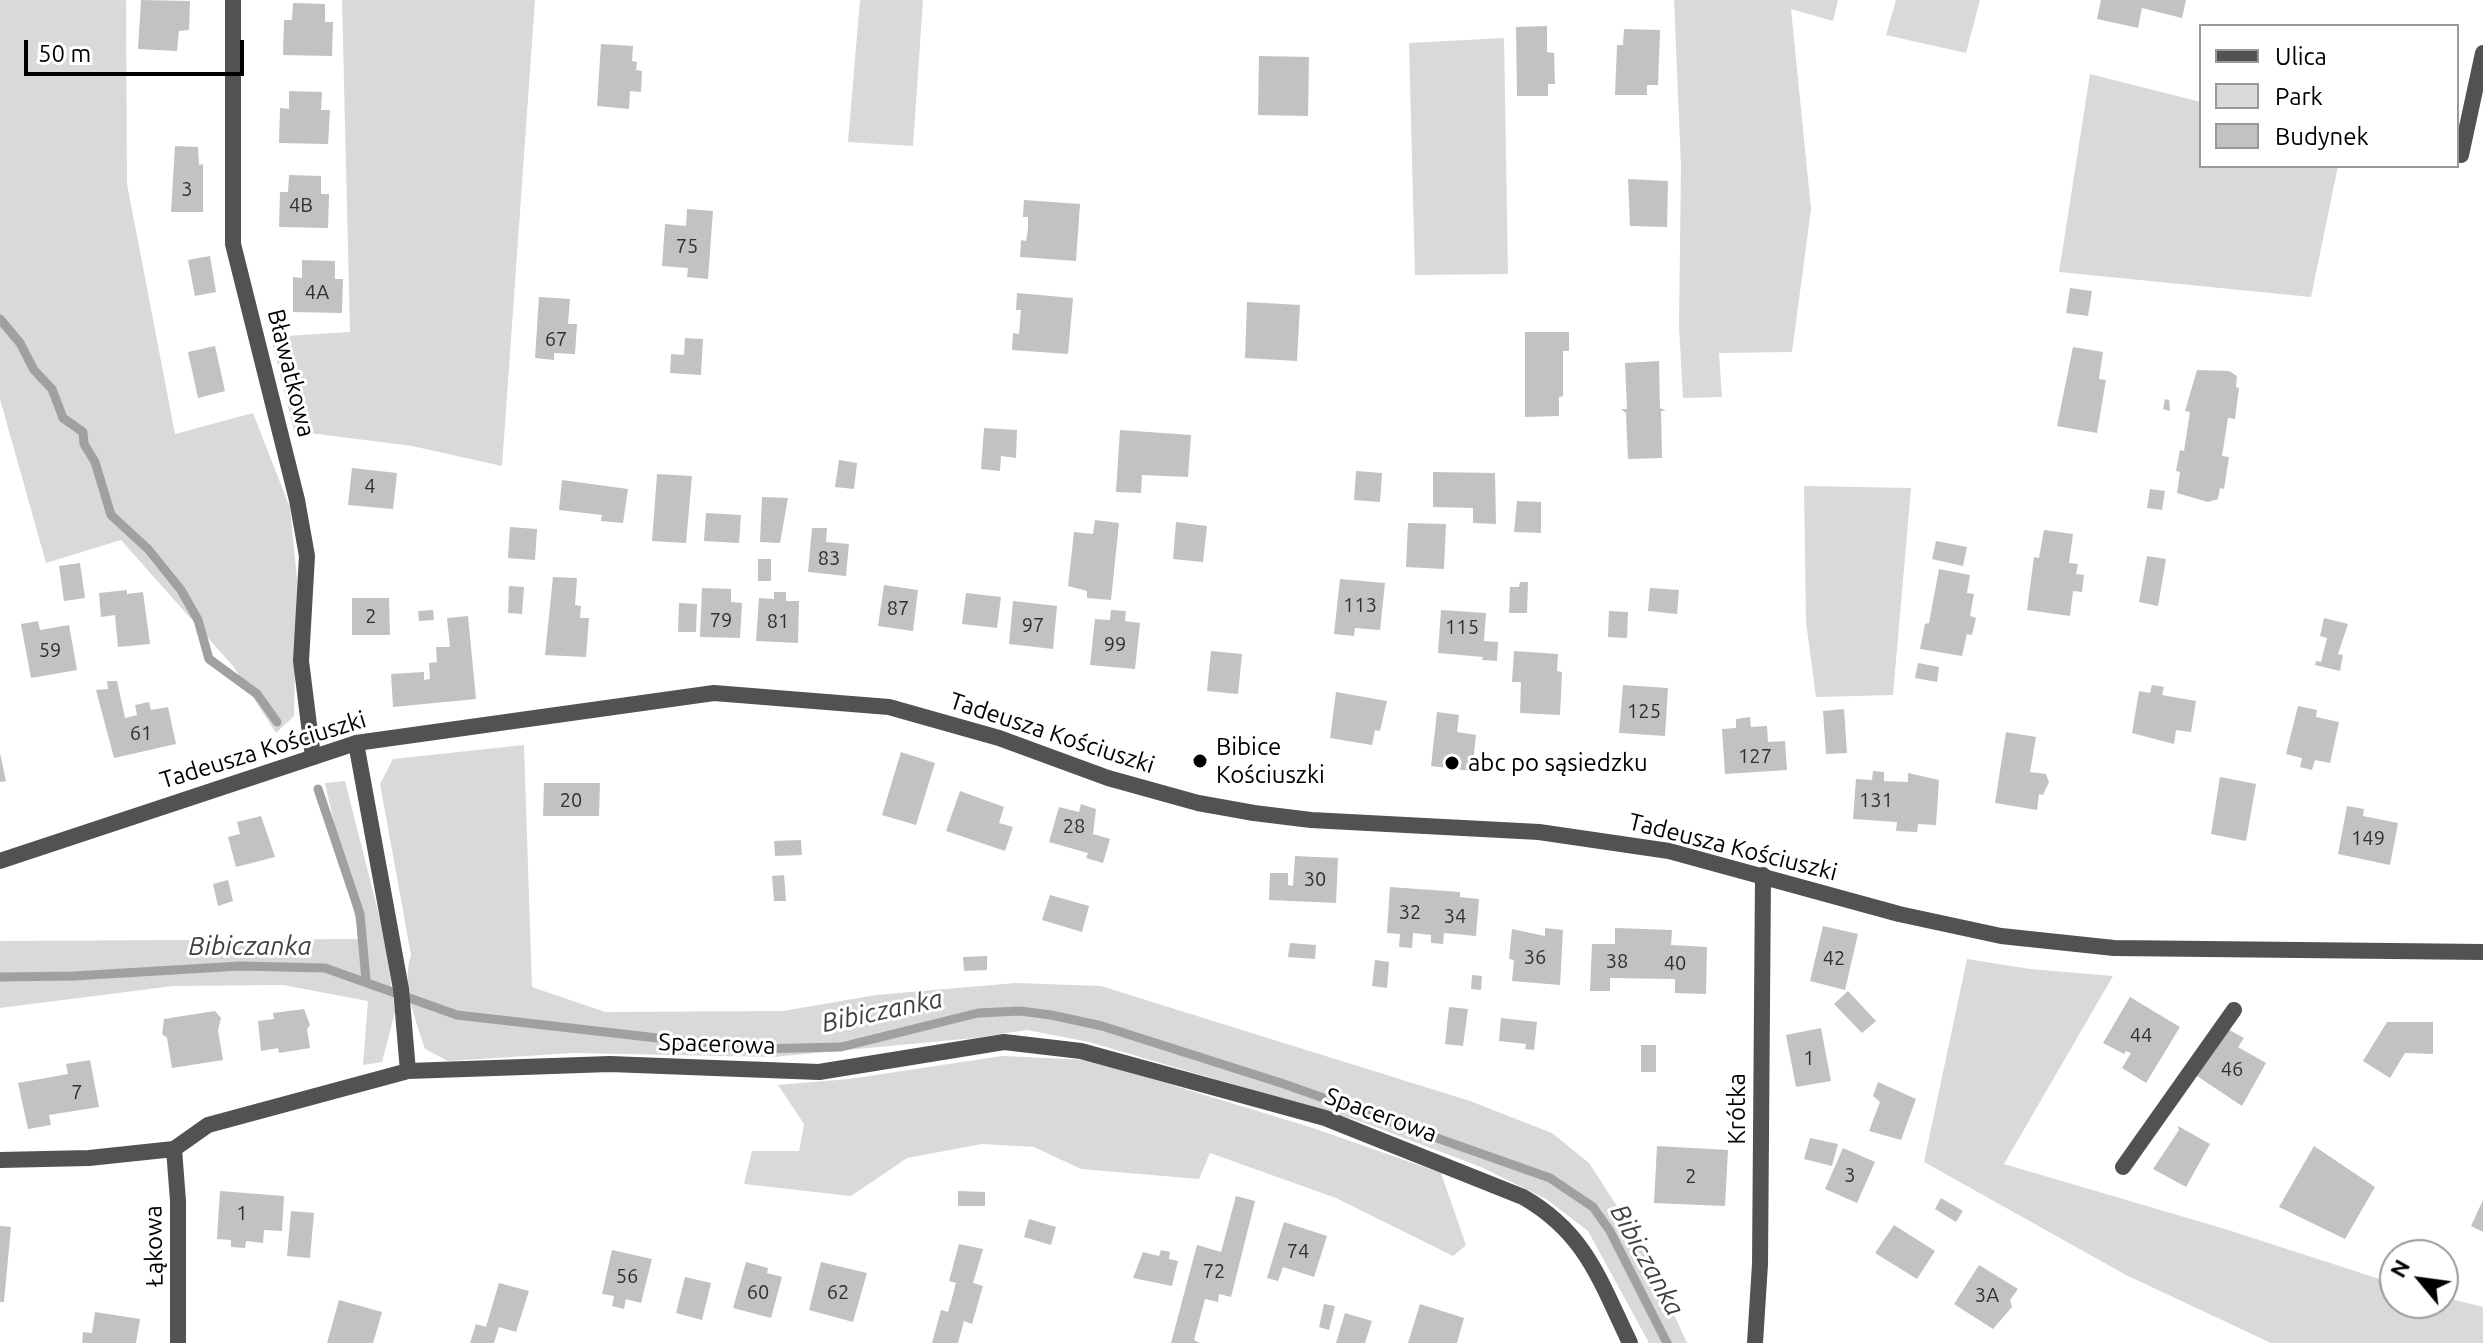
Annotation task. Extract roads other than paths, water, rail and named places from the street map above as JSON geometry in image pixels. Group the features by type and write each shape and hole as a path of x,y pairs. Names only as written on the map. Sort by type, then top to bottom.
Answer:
{"street":[{"name":"Bławatkowa","path":"233,0 233,244 293,484 307,556 301,661 313,757"},
{"path":"2461,155 2483,53"},
{"name":"Tadeusza Kościuszki","path":"0,861 356,743 714,693 889,707 999,738 1108,778 1198,803 1311,820 1553,833 1669,851 1899,914 2001,936 2114,948 2483,952"},
{"path":"356,743 401,989 408,1071"},
{"name":"Krótka","path":"1755,1343 1760,1264 1763,875"},
{"path":"2123,1167 2234,1010"},
{"name":"Spacerowa","path":"0,1160 89,1158 174,1149 208,1125 408,1071 610,1064 819,1072 1004,1042 1081,1051 1325,1118 1523,1197 1547,1211 1583,1246 1630,1343"},
{"name":"Łąkowa","path":"174,1149 178,1201 178,1343"}],"waterway":[{"path":"0,319 20,343 34,370 52,389 63,418 83,432 84,444 95,462 111,515 148,549 181,590 198,620 209,659 257,694 277,722"},
{"path":"318,789 360,914 366,980"},
{"name":"Bibiczanka","path":"0,977 240,966 325,968 457,1015 753,1049 841,1047 978,1013 1020,1011 1102,1026 1281,1083 1550,1178 1593,1207 1610,1231 1667,1343"}],"place":[{"name":"Bibice Kościuszki","path":"1200,761"},
{"name":"abc po sąsiedzku","path":"1452,763"}]}
